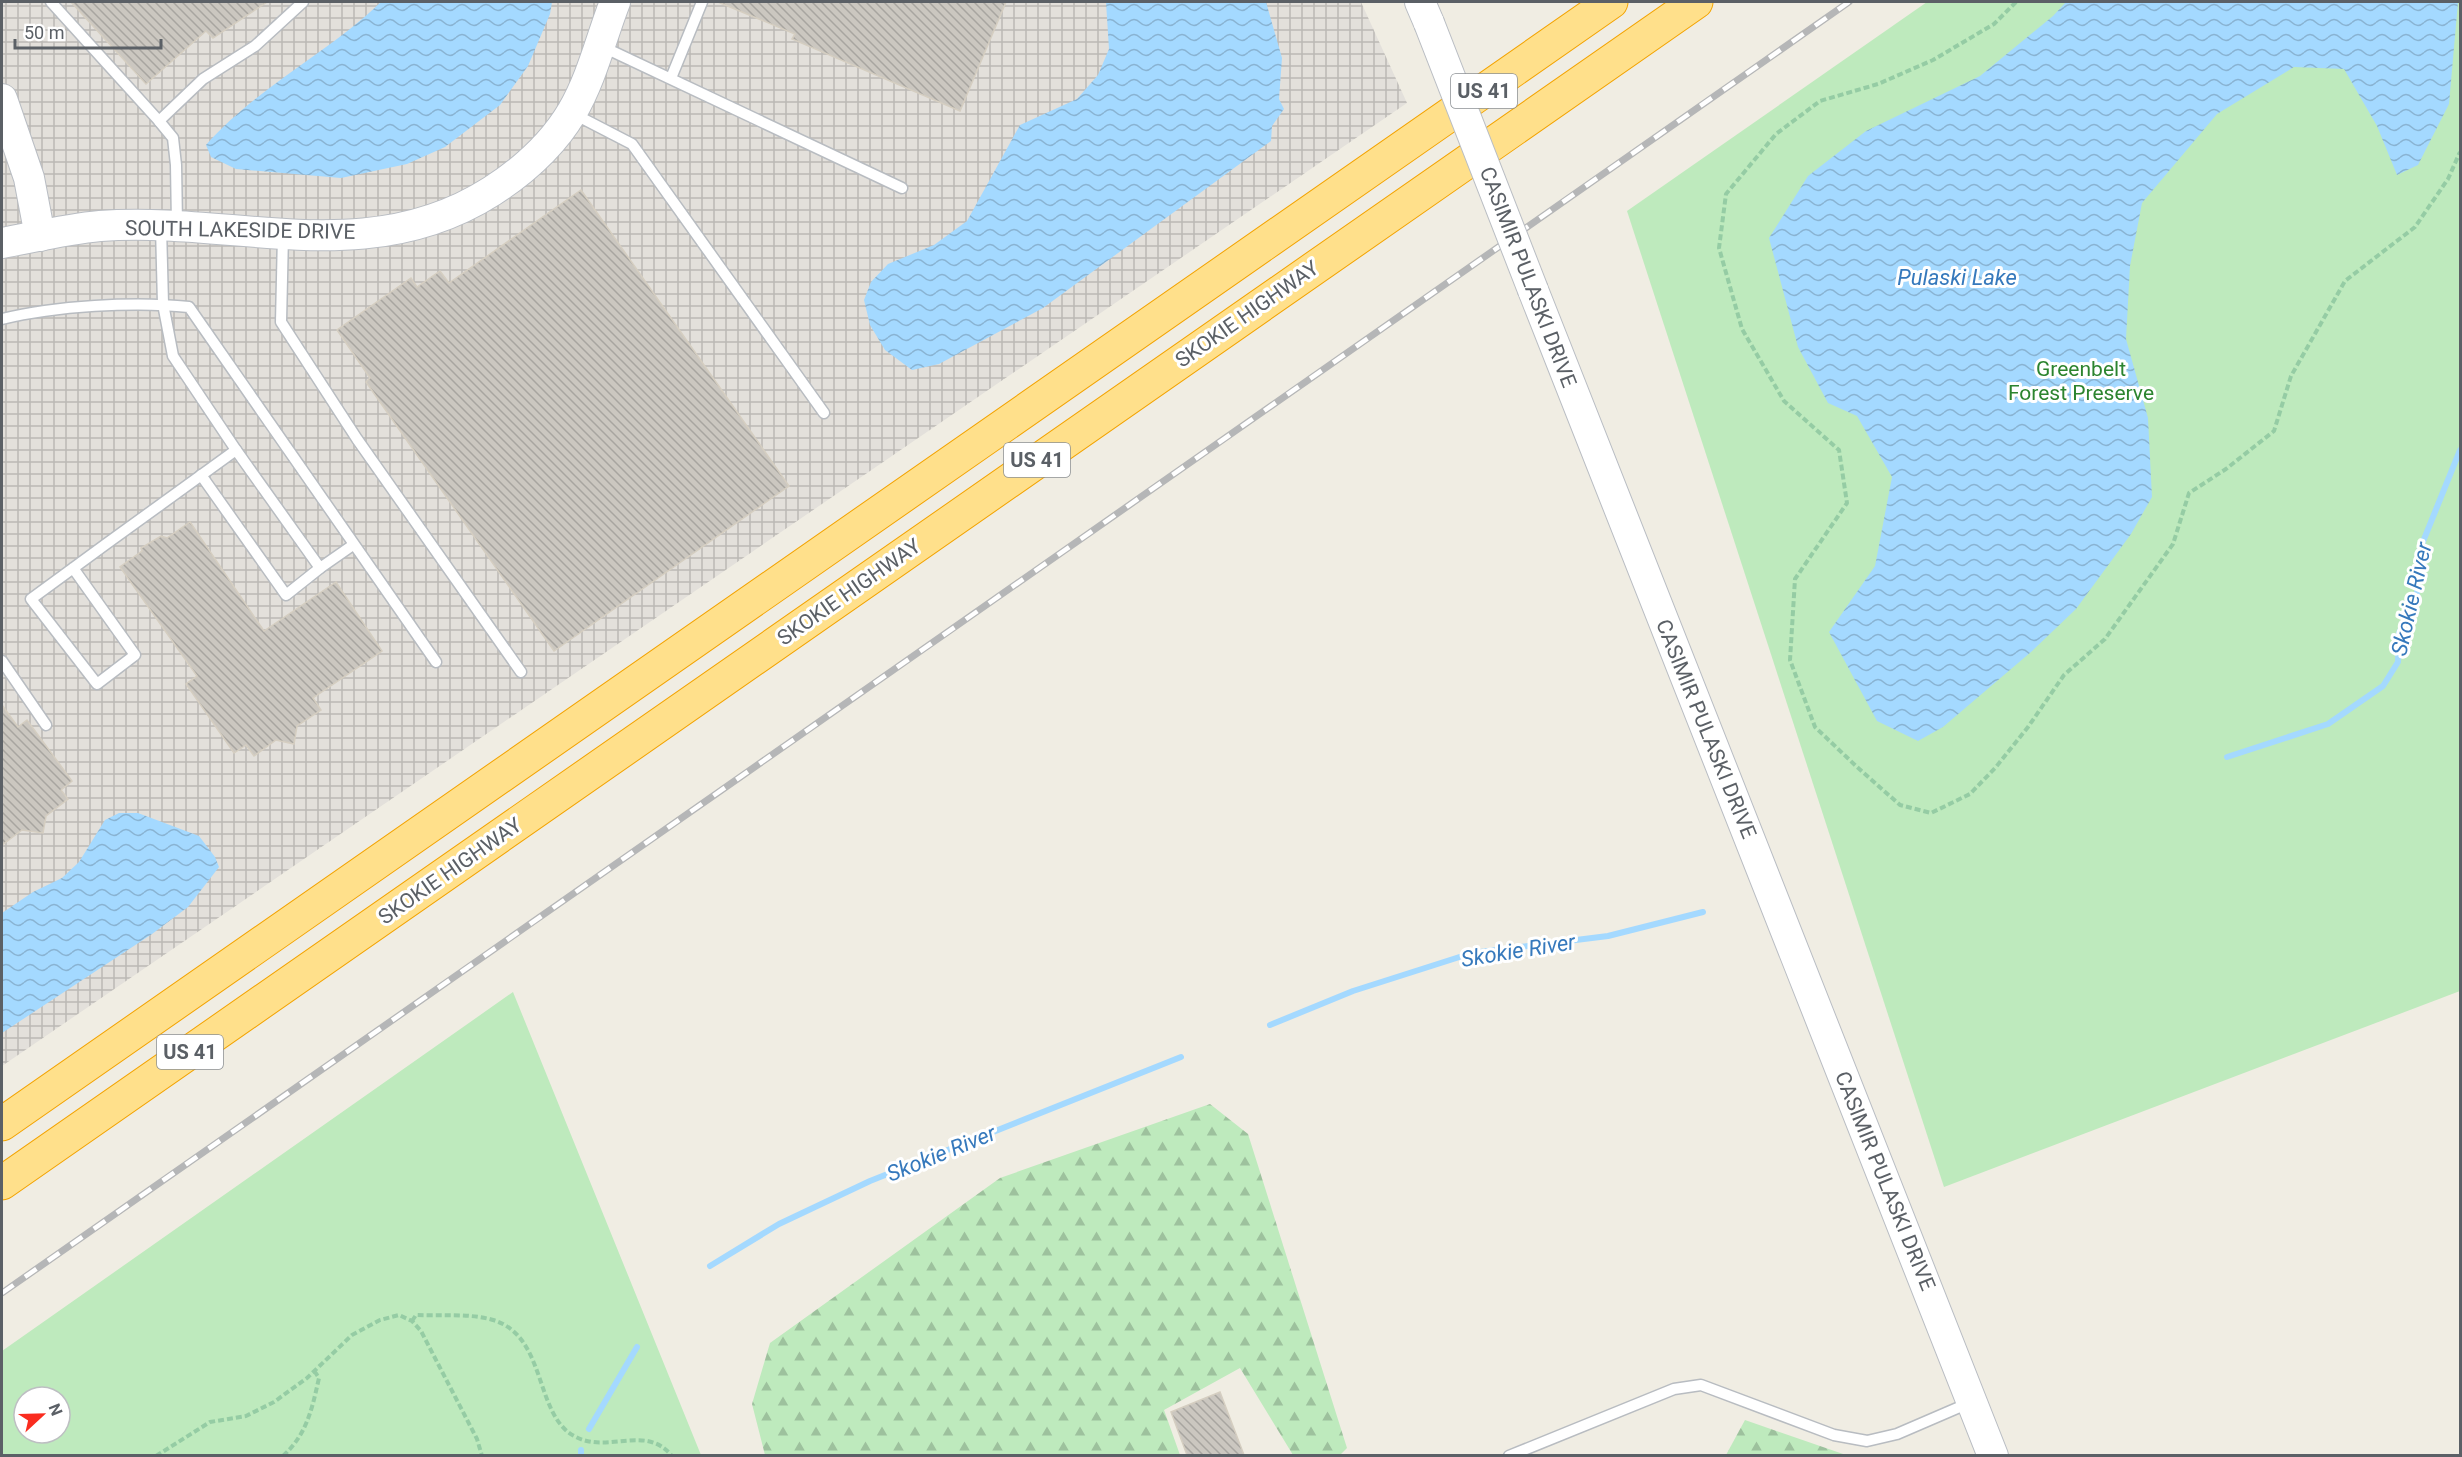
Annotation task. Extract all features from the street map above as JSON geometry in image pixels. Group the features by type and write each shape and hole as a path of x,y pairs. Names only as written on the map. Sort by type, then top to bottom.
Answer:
{"highway":[{"name":"US 41","path":"2,1124 1611,2"},
{"name":"SKOKIE HIGHWAY","path":"2,1184 1696,2"}],"street":[{"name":"SOUTH LAKESIDE DRIVE","path":"2,243 100,226 169,227 283,235 336,236 407,228 444,215 481,198 511,179 546,146 572,112 590,75 598,45 615,2"},
{"name":"CASIMIR PULASKI DRIVE","path":"1425,12 1993,1455"},
{"path":"2,99 29,178 40,236"}],"lane":[{"path":"51,2 173,138 176,165 163,304 173,356 320,568"},
{"path":"159,121 202,79 255,46 303,2"},
{"path":"671,78 702,2"},
{"path":"598,45 902,188"},
{"path":"572,112 632,144 824,413"},
{"path":"283,235 281,322 357,439 521,672"},
{"path":"2,319 29,313 163,304 189,308 436,662"},
{"path":"73,568 135,655 97,684 31,598 236,450"},
{"path":"201,475 286,595 353,545"},
{"path":"2,661 46,725"},
{"path":"1509,1455 1674,1389 1701,1385 1834,1435 1867,1441 1897,1434 1972,1402"}],"path":[{"path":"2016,2 1994,24 1933,60 1878,84 1820,101 1776,134 1726,194 1719,248 1742,329 1784,401 1839,450 1847,502 1795,579 1790,660 1815,727 1900,805 1932,813 1970,794 1996,767 2028,727 2064,675 2105,639 2137,596 2173,544 2189,494 2226,469 2274,431 2291,376 2345,281 2415,227 2448,179 2460,152"},
{"path":"412,1321 416,1315 474,1317 493,1320 511,1329 535,1362 552,1408 563,1426 573,1436 594,1443 651,1440 664,1446 672,1455"},
{"path":"156,1455 210,1422 246,1416 260,1411 315,1372 352,1335 380,1320 399,1316 412,1321 421,1331 477,1439 482,1455"},
{"path":"283,1455 303,1434 311,1414 319,1378 315,1372"}],"shaded area":[{"path":"2,2 1361,2 1407,103 2,1066"}],"green space":[{"name":"Greenbelt Forest Preserve","path":"1927,2 2460,2 2460,991 1944,1187 1627,211"},
{"path":"513,992 701,1455 2,1455 2,1351"},
{"path":"1210,1104 1248,1134 1347,1448 1340,1455 1293,1455 1240,1368 1164,1410 1180,1455 765,1455 752,1404 770,1343 1000,1178"},
{"path":"1745,1420 1846,1455 1726,1455"}],"water":[{"path":"381,2 552,2 550,14 528,66 500,105 445,147 407,164 341,178 236,169 211,157 206,145 226,125 269,88 338,38"},
{"path":"1106,2 1266,2 1282,58 1279,99 1284,109 1272,126 1271,141 1043,308 939,364 912,370 885,350 870,325 864,300 871,282 888,264 934,245 967,221 1020,125 1077,99 1098,75 1109,49"},
{"name":"Pulaski Lake","path":"2066,2 2458,2 2449,104 2418,165 2397,175 2377,126 2344,69 2294,67 2217,114 2142,203 2130,266 2126,339 2148,418 2152,497 2131,534 2076,609 2031,652 1943,727 1918,741 1877,721 1829,632 1875,566 1892,477 1857,416 1828,403 1798,347 1769,238 1808,176 1866,131 1980,76 2053,16"},
{"path":"119,813 138,813 199,836 215,857 219,867 188,907 152,934 2,1033 2,913 33,892 62,878 79,862 105,820"}],"building":[{"path":"71,2 267,2 213,38 206,31 146,84"},
{"path":"718,2 1006,2 960,111 792,39 795,34"},
{"path":"581,190 789,486 554,651 366,382 370,378 337,330 411,278 417,287 440,271 449,283"},
{"path":"190,522 264,631 336,582 382,651 313,698 321,710 297,726 294,744 276,740 254,756 246,745 234,753 186,684 197,676 120,567 142,551 141,548 161,536 167,538"},
{"path":"2,705 18,727 27,720 72,781 61,790 68,799 46,816 43,833 22,830 2,845"},
{"path":"1220,1392 1244,1455 1187,1455 1171,1412"}],"waterway":[{"name":"Skokie River","path":"2227,757 2328,724 2383,686 2398,662 2399,633 2417,595 2418,554 2460,450"},
{"name":"Skokie River","path":"1270,1025 1353,991 1472,953 1608,936 1703,912"},
{"name":"Skokie River","path":"710,1266 779,1224 870,1181 1181,1057"},
{"name":"Skokie River","path":"589,1429 637,1347"},
{"name":"Skokie River","path":"581,1450 581,1456"}],"railway":[{"path":"2,1293 1849,2"}]}
